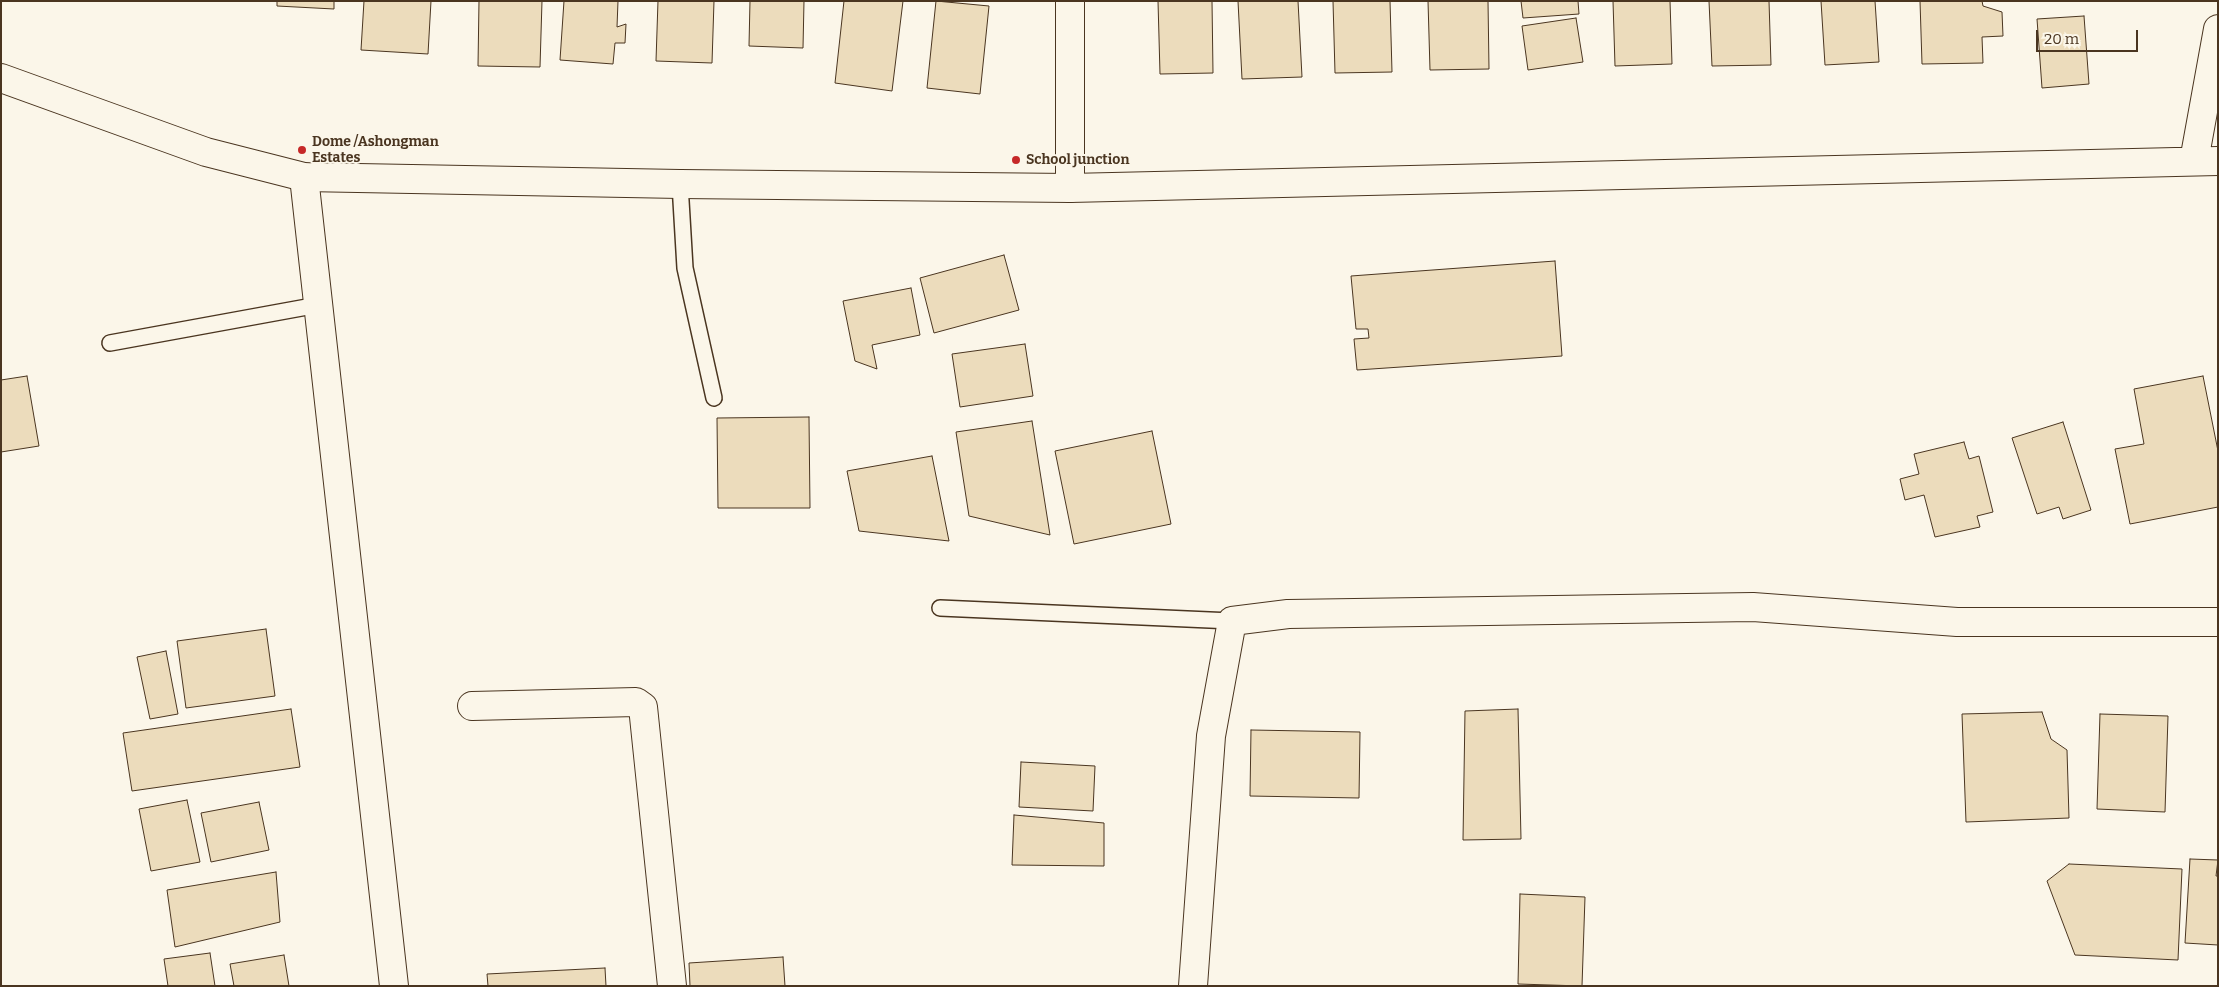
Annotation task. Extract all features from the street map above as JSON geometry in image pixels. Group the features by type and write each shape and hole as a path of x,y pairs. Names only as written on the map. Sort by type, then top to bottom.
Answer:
{"street":[{"path":"1070,1 1070,188"},
{"path":"1,78 206,152 304,177 680,184 1070,188 2206,161 2218,29"},
{"path":"304,177 394,986"},
{"path":"1193,986 1211,736 1232,620 1288,614 1753,607 1957,622 2218,622"},
{"path":"472,706 636,702 643,707 672,986"}],"lane":[{"path":"680,184 685,268 714,398"},
{"path":"110,343 318,305"},
{"path":"940,608 1232,620"}],"building":[{"path":"277,1 334,1 334,9 277,6"},
{"path":"364,1 431,1 428,54 361,50"},
{"path":"479,1 542,1 540,67 478,66"},
{"path":"564,1 618,1 617,27 626,24 625,43 615,43 613,64 560,60"},
{"path":"658,1 714,1 712,63 656,61"},
{"path":"750,1 804,1 803,48 749,46"},
{"path":"844,1 903,1 892,91 835,83"},
{"path":"936,1 989,6 980,94 927,88"},
{"path":"1158,1 1212,1 1213,73 1160,74"},
{"path":"1238,1 1298,1 1302,77 1242,79"},
{"path":"1333,1 1390,1 1392,72 1335,73"},
{"path":"1428,1 1488,1 1489,69 1430,70"},
{"path":"1521,1 1578,1 1579,14 1523,18"},
{"path":"1613,1 1670,1 1672,64 1615,66"},
{"path":"1709,1 1769,1 1771,65 1712,66"},
{"path":"1821,1 1875,1 1879,62 1825,65"},
{"path":"1920,1 1982,1 1983,6 2002,12 2003,36 1982,37 1983,63 1922,64"},
{"path":"2084,16 2089,84 2042,88 2037,19"},
{"path":"1576,18 1583,62 1528,70 1522,26"},
{"path":"1004,255 1019,310 934,333 920,278"},
{"path":"1555,261 1562,356 1357,370 1354,339 1369,338 1368,329 1356,329 1351,276"},
{"path":"911,288 920,335 872,345 877,369 855,361 843,301"},
{"path":"1025,344 1033,396 960,407 952,354"},
{"path":"27,376 39,446 1,452 1,380"},
{"path":"2203,376 2218,451 2218,507 2130,524 2115,449 2144,444 2134,389"},
{"path":"809,417 810,508 718,508 717,418"},
{"path":"1032,421 1050,535 969,516 956,432"},
{"path":"2063,422 2091,510 2063,519 2059,507 2037,514 2012,438"},
{"path":"1152,431 1171,524 1074,544 1055,451"},
{"path":"1964,442 1969,459 1979,456 1993,512 1977,516 1980,527 1935,537 1924,495 1905,500 1900,479 1919,474 1914,454"},
{"path":"932,456 949,541 859,531 847,471"},
{"path":"266,629 275,696 186,708 177,641"},
{"path":"166,651 178,714 150,719 137,657"},
{"path":"291,709 300,767 132,791 123,733"},
{"path":"1518,709 1521,839 1463,840 1465,711"},
{"path":"2042,712 2051,739 2067,750 2069,818 1966,822 1962,714"},
{"path":"2100,714 2168,716 2165,812 2097,809"},
{"path":"1251,730 1360,732 1359,798 1250,796"},
{"path":"1021,762 1095,766 1093,811 1019,807"},
{"path":"187,800 200,862 151,871 139,809"},
{"path":"259,802 269,850 211,862 201,813"},
{"path":"1014,815 1104,823 1104,866 1012,865"},
{"path":"2190,859 2218,860 2216,876 2218,876 2218,945 2185,943"},
{"path":"2069,864 2182,869 2178,960 2075,955 2047,881"},
{"path":"276,872 280,922 175,947 167,890"},
{"path":"1520,894 1585,897 1582,986 1518,984"},
{"path":"210,953 215,986 168,986 164,959"},
{"path":"284,955 289,986 234,986 230,964"},
{"path":"783,957 785,986 690,986 689,963"},
{"path":"605,968 606,986 488,986 487,974"}],"place":[{"name":"Dome /Ashongman Estates","path":"302,150"},
{"name":"School junction","path":"1016,160"}]}
